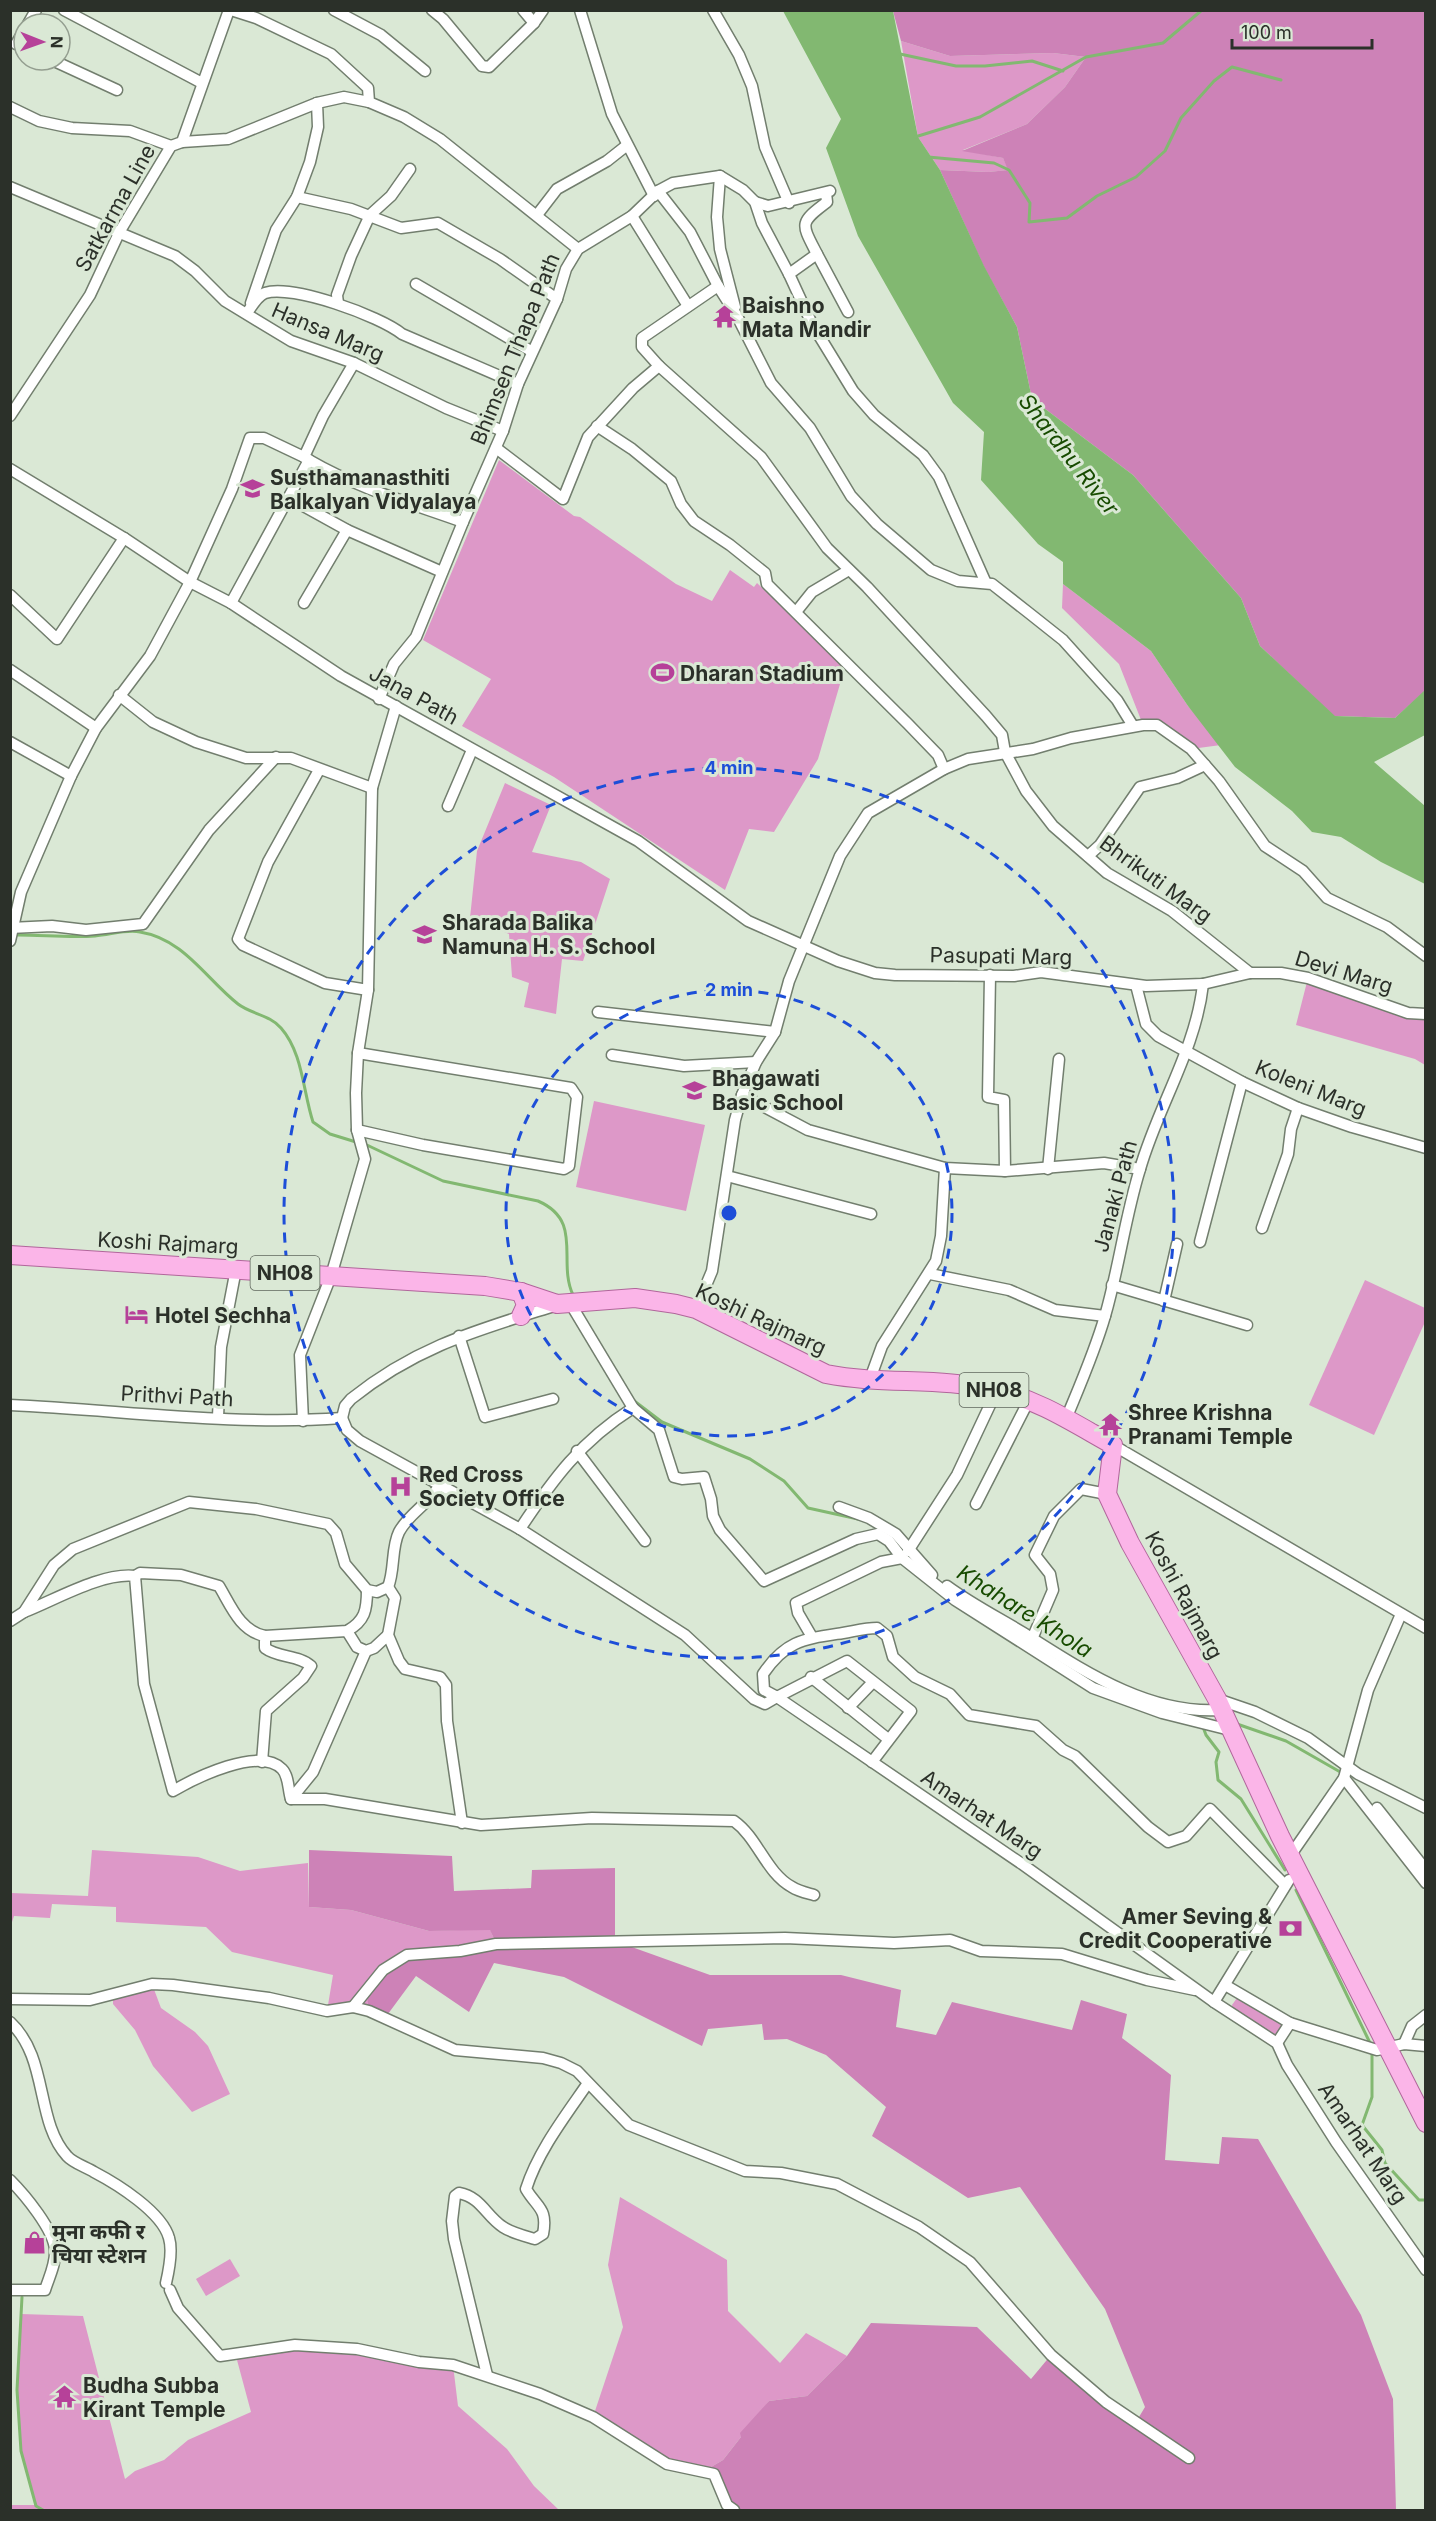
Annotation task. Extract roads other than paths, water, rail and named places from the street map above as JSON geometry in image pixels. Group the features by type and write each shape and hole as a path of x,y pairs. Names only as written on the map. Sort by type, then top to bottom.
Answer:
{"main road":[{"name":"Koshi Rajmarg","path":"10,1255 236,1269 521,1292 570,1303 655,1299 696,1309 826,1374 957,1384 997,1390 1029,1400 1113,1445"},
{"path":"521,1292 526,1305 521,1316"},
{"path":"1107,1494 1113,1445"},
{"name":"Koshi Rajmarg","path":"1107,1494 1130,1543 1224,1716 1383,2047 1425,2123"}],"street":[{"path":"64,10 202,83"},
{"path":"230,10 256,18 331,54 368,88 369,102"},
{"name":"Satkarma Line","path":"10,416 90,295 120,231 177,144 230,10"},
{"path":"334,10 381,35 425,71"},
{"path":"432,10 443,19 482,66 489,67 534,23 543,10"},
{"path":"523,10 534,23"},
{"path":"580,10 612,114 626,146 656,193 690,232 771,383 810,428 851,496 870,517 931,570 958,581 985,581 993,584 1063,640 1117,700 1133,726"},
{"path":"713,10 735,46 748,76 765,147 789,203"},
{"path":"72,69 117,90"},
{"path":"10,107 39,121 72,128 130,131 177,144 228,139 317,103 344,97 369,102 404,117 440,139 578,249"},
{"path":"248,313 276,230 291,203 297,197 310,162 318,126 317,103"},
{"path":"537,215 557,189 607,161 626,146"},
{"path":"338,303 338,295 351,256 370,215 391,196 410,169"},
{"path":"737,316 720,249 714,176 743,190 755,202 770,240 789,274 804,311 853,391 874,415 924,455 939,477 985,581"},
{"name":"Bhimsen Thapa Path","path":"380,699 394,664 416,637 503,431 531,351 556,299 566,269 578,249 632,216 656,193 673,183 714,176"},
{"name":"Hansa Marg","path":"10,187 120,231 175,256 195,271 225,301 291,341 354,363 446,408 503,431"},
{"path":"755,202 768,206 789,203 829,191 827,202 806,218 804,224 848,312"},
{"path":"297,197 370,215 401,228 438,223 476,245 556,299"},
{"path":"632,216 688,306 718,286"},
{"path":"789,274 817,254"},
{"path":"416,284 531,351"},
{"path":"248,313 262,294 276,291 338,303 389,323 402,334 518,384"},
{"name":"Bhrikuti Marg","path":"688,306 642,338 642,347 659,366 761,457 780,481 809,526 986,716 1002,735 1005,752 1038,809 1053,826 1107,873 1132,885 1172,911 1250,973"},
{"path":"231,603 289,498 323,416 354,363"},
{"path":"496,448 563,499 581,450 597,426 659,366"},
{"path":"597,426 632,449 671,481 681,504 694,522 730,544 765,573 767,584 938,756 944,769"},
{"path":"10,941 21,892 71,776 96,728 150,656 190,582 232,489 250,438 264,438 335,475 463,522"},
{"name":"Jana Path","path":"10,469 124,538 190,582 231,603 380,699 612,825 638,841 748,921 803,946"},
{"path":"289,498 347,531 442,572"},
{"path":"304,603 347,531"},
{"path":"10,595 57,639 124,538"},
{"path":"796,612 812,592 849,570"},
{"path":"10,670 96,728"},
{"path":"119,695 153,722 196,742 246,759 291,758 372,788"},
{"path":"303,1420 300,1355 332,1276 363,1171 363,1149 357,1133 358,1053 368,990 372,788 396,706"},
{"path":"696,1309 712,1270 735,1120 742,1095 756,1062 775,1032 789,981 840,856 868,813 944,769 968,759 1033,748 1133,726 1156,725 1191,749 1265,846 1303,871 1327,898 1387,927 1425,956"},
{"path":"10,742 71,776"},
{"path":"448,806 472,750"},
{"path":"12,928 52,926 86,930 143,924 209,830 276,757"},
{"path":"1088,856 1100,845 1140,787 1177,778 1204,765"},
{"path":"319,770 268,862 238,939 243,945 325,983 368,990"},
{"name":"Pasupati Marg","path":"803,946 874,973 990,975 1050,973 1136,985 1203,984"},
{"path":"1203,984 1250,973"},
{"name":"Devi Marg","path":"1250,973 1281,973 1308,978 1390,1007 1425,1014"},
{"path":"990,975 988,1097 1004,1100 1005,1171"},
{"name":"Janaki Path","path":"1066,1419 1105,1316 1140,1169 1158,1115 1187,1050 1200,1010 1203,984"},
{"name":"Koleni Marg","path":"1136,985 1146,1024 1158,1036 1242,1082 1298,1108 1425,1149"},
{"path":"598,1012 775,1032"},
{"path":"357,1133 564,1169 569,1166 577,1097 571,1088 358,1053"},
{"path":"612,1054 684,1066 756,1062"},
{"path":"1048,1169 1059,1059"},
{"path":"1200,1242 1242,1082"},
{"path":"742,1095 808,1130 945,1168 1005,1171 1104,1163 1140,1169"},
{"path":"1262,1228 1288,1154 1298,1108"},
{"path":"870,1378 882,1346 930,1274 936,1261 941,1236 945,1168"},
{"path":"727,1176 871,1214"},
{"path":"1164,1301 1177,1244"},
{"path":"218,1417 221,1347 236,1269"},
{"path":"930,1274 1008,1290 1055,1310 1105,1316"},
{"path":"1112,1285 1247,1325"},
{"path":"872,1762 911,1711 847,1661 811,1677 765,1704 754,1699 685,1635 520,1529 360,1441 347,1430 342,1418 345,1406 369,1384 420,1352 459,1336 570,1303 633,1408 659,1430 674,1477 682,1479 704,1477 711,1499 713,1516 720,1530 764,1581 856,1539 878,1534 907,1553 946,1586 1073,1666 1132,1693 1185,1709 1224,1716"},
{"path":"459,1336 485,1417 553,1399"},
{"path":"812,1637 798,1613 796,1603 881,1562 907,1553 957,1475 997,1390"},
{"path":"976,1503 1029,1400"},
{"name":"Prithvi Path","path":"10,1405 168,1416 303,1420 342,1418"},
{"path":"520,1529 554,1477 577,1451 633,1408"},
{"path":"1113,1445 1425,1628"},
{"path":"577,1451 645,1541"},
{"path":"24,1612 54,1565 73,1549 189,1502 256,1509 328,1524 336,1533 345,1564 368,1590 377,1592 388,1587 392,1577 398,1534 409,1518 432,1498 439,1486"},
{"path":"1032,1639 1053,1590 1050,1574 1035,1555 1054,1516 1081,1489 1107,1494"},
{"path":"839,1507 870,1518 896,1534 907,1553 955,1600 1094,1688 1162,1713 1224,1716 1255,1712 1308,1738 1345,1771 1425,1883"},
{"path":"10,1621 24,1612 94,1583 122,1575 135,1576 140,1573 181,1575 219,1586 236,1616 251,1633 265,1636 347,1631 359,1624 367,1609 368,1590"},
{"path":"135,1576 144,1684 173,1791 200,1775 234,1764 262,1762 280,1766 286,1773 291,1799"},
{"path":"388,1587 395,1598 388,1635 399,1661 405,1669 440,1677 446,1685 447,1721 462,1823"},
{"path":"1214,2002 1285,1885 1294,1863 1345,1771 1368,1690 1401,1614"},
{"path":"777,1697 764,1690 763,1674 776,1655 791,1644 812,1637 876,1628 887,1636 893,1657 915,1677 950,1694 969,1715 1036,1726 1063,1750 1075,1756 1148,1827 1168,1842 1186,1836 1210,1809 1285,1885"},
{"path":"347,1631 357,1647 366,1651 374,1648 388,1635"},
{"path":"262,1762 266,1711 303,1678 311,1666 299,1660 274,1655 265,1648 265,1636"},
{"path":"291,1799 313,1772 366,1651"},
{"path":"811,1677 888,1739"},
{"path":"848,1708 873,1682"},
{"name":"Amarhat Marg","path":"777,1697 1214,2002 1277,2043 1287,2065 1336,2142 1425,2270"},
{"path":"1345,1771 1358,1774 1425,1808"},
{"path":"291,1799 325,1799 482,1826 592,1818 734,1821 744,1828 778,1876 792,1887 814,1895"},
{"path":"1377,1808 1425,1870"},
{"path":"353,2007 383,1970 407,1955 460,1951 496,1944 615,1941 785,1938 894,1943 950,1940 981,1951 1062,1954 1147,1980 1202,1992"},
{"path":"10,1999 90,2000 152,1984 269,1998 327,2011 353,2007 369,2011 456,2049 543,2058 561,2063 577,2071 629,2125 745,2171 780,2173 837,2184 919,2227 970,2262 1020,2321 1067,2369 1106,2402 1189,2458"},
{"path":"1225,1985 1290,2023 1383,2047 1425,2046"},
{"path":"1383,2047 1425,2015"},
{"path":"10,2022 21,2032 29,2046 55,2140 68,2158 130,2194 161,2222 169,2235 170,2243 168,2287 178,2308 220,2356 295,2346 357,2349 419,2362 453,2365 487,2375 540,2394 593,2418 667,2464 706,2470 714,2474 727,2505 734,2511"},
{"path":"1277,2043 1290,2023"},
{"path":"487,2375 454,2239 452,2221 455,2196 459,2193 468,2194 479,2202 503,2228 535,2239 543,2234 546,2220 542,2209 526,2188 550,2140 588,2083"},
{"path":"10,2180 39,2215 55,2248 55,2261 45,2290 10,2290"}],"water":[{"name":"Shardhu River","path":"783,11 893,11 918,137 940,170 984,266 1017,327 1032,399 1133,475 1241,598 1260,646 1335,716 1395,718 1425,690 1425,735 1374,762 1425,806 1425,884 1381,862 1341,837 1312,832 1292,811 1235,767 1188,706 1151,651 1063,584 1063,562 1038,544 981,480 984,432 953,403 858,236 826,148 841,119"}],"waterway":[{"path":"915,137 980,117 1086,57 1163,43 1202,10"},
{"path":"900,54 956,66 985,66 1032,61 1063,71"},
{"path":"928,157 994,163 1009,170 1030,203 1029,222 1067,218 1097,196 1136,177 1165,151 1181,118 1214,81 1232,67 1281,80"},
{"name":"Khahare Khola","path":"18,935 86,937 135,931 156,936 182,951 238,1004 271,1020 281,1028 294,1049 313,1122 330,1134 369,1146 443,1181 538,1201 552,1209 561,1219 565,1231 567,1269 573,1295"},
{"name":"Khahare Khola","path":"633,1400 662,1422 750,1459 784,1481 808,1508 858,1519"},
{"name":"Khahare Khola","path":"1237,1724 1286,1741 1342,1773"},
{"path":"1203,1727 1219,1752 1216,1762 1218,1780 1241,1799 1285,1870"},
{"path":"1296,1890 1371,2045"},
{"path":"1372,2051 1372,2097 1362,2125 1382,2150 1385,2163 1419,2200 1426,2200"},
{"path":"22,2297 17,2390 21,2451 36,2506 43,2510"}],"place":[{"name":"Baishno Mata Mandir","path":"724,317"},
{"name":"Susthamanasthiti Balkalyan Vidyalaya","path":"252,489"},
{"name":"Dharan Stadium","path":"662,673"},
{"name":"Sharada Balika Namuna H. S. School","path":"424,934"},
{"name":"Bhagawati Basic School","path":"694,1090"},
{"name":"Hotel Sechha","path":"137,1315"},
{"name":"Shree Krishna Pranami Temple","path":"1110,1424"},
{"name":"Red Cross Society Office","path":"401,1486"},
{"name":"Amer Seving & Credit Cooperative","path":"1290,1928"},
{"name":"मुना कफी र चिया स्टेशन","path":"34,2243"},
{"name":"Budha Subba Kirant Temple","path":"65,2397"}]}
